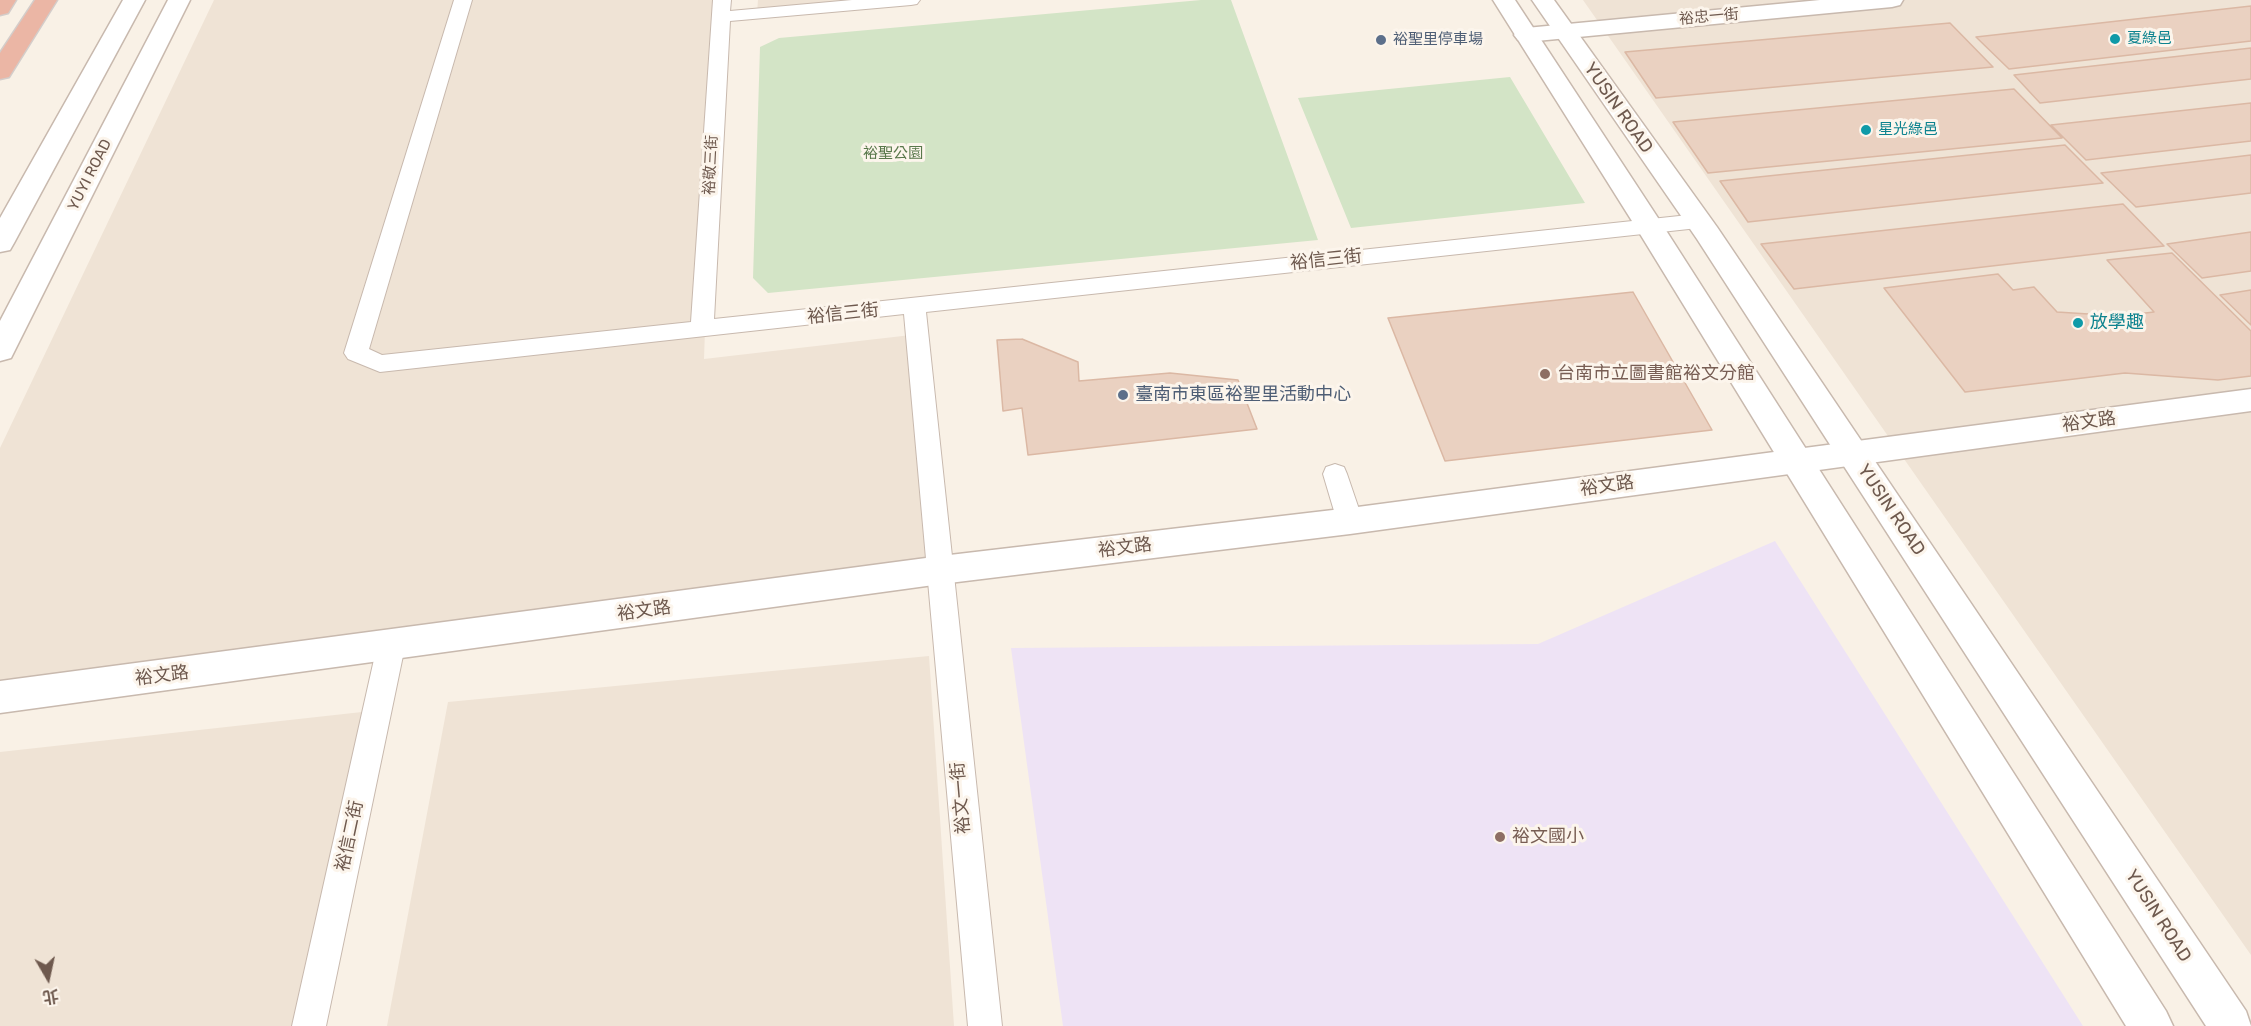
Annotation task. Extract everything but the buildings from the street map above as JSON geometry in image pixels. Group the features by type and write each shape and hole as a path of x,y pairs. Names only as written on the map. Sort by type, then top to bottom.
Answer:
{"highway":[{"path":"0,8 5,0"},
{"path":"0,72 46,0"}],"street":[{"path":"0,243 134,0"},
{"name":"YUYI ROAD","path":"0,351 180,0"},
{"name":"YUSIN ROAD","path":"1504,0 1650,227 2151,1026"},
{"name":"YUSIN ROAD","path":"1543,0 1698,221 2231,1026"},
{"name":"裕忠一街","path":"1527,35 1892,0"},
{"name":"裕文路","path":"0,697 941,570 1350,521 1795,459 2251,400"}],"lane":[{"name":"裕信三街","path":"463,0 356,353 380,364 1352,256 1698,221"},
{"path":"721,8 911,0"},
{"name":"裕敬三街","path":"702,330 721,8"},
{"name":"裕文一街","path":"914,306 985,1026"},
{"path":"1335,474 1350,521"},
{"name":"裕信二街","path":"309,1026 391,646"}],"shaded area":[{"path":"214,0 716,0 704,359 911,335 934,563 0,689 0,448"},
{"path":"758,0 896,0 757,13"},
{"path":"1583,0 2251,0 2251,955"},
{"name":"裕文國小","path":"1775,541 2083,1026 1063,1026 1011,648 1538,644"},
{"path":"929,656 954,1026 387,1026 448,702"},
{"path":"362,712 294,1026 0,1026 0,752"}],"green space":[{"name":"裕聖公園","path":"1201,0 1231,0 1318,240 768,293 753,278 760,47 779,38"},
{"path":"1510,77 1585,203 1351,228 1298,98"}],"place":[{"name":"夏綠邑","path":"2115,39"},
{"name":"裕聖里停車場","path":"1381,40"},
{"name":"星光綠邑","path":"1866,130"},
{"name":"放學趣","path":"2078,323"},
{"name":"台南市立圖書館裕文分館","path":"1545,374"},
{"name":"臺南市東區裕聖里活動中心","path":"1123,395"},
{"name":"裕文國小","path":"1500,837"}]}
